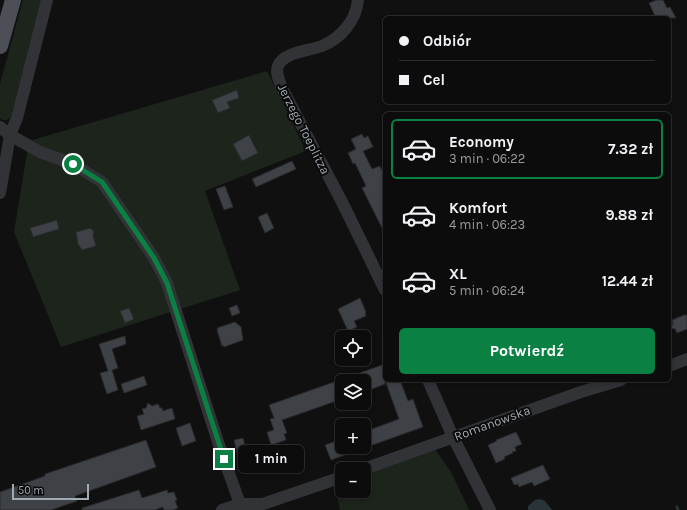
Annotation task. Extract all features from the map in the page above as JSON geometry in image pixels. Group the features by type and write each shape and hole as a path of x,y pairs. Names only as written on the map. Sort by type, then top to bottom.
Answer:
{"main road":[{"path":"0,46 12,0"}],"street":[{"path":"0,193 10,135 17,118 47,0"},
{"name":"Jerzego Toeplitza","path":"358,0 353,17 342,33 335,39 322,46 287,56 278,66 277,72 283,90 342,202 383,286"},
{"path":"0,127 10,135 40,152 73,164 102,182 154,258 167,283 216,437 240,504"},
{"path":"671,365 687,359"},
{"path":"429,382 490,510"},
{"name":"Romanowska","path":"371,467 581,392 614,382"},
{"path":"222,510 240,504 263,504 335,479"}],"shaded area":[{"path":"23,0 42,0 11,117 4,120 0,118 0,84"},
{"path":"267,71 306,151 205,191 240,290 61,347 14,232 29,141"},
{"path":"435,449 451,472 469,510 340,510 338,498 371,498 371,472"},
{"path":"540,499 545,501 552,510 528,510 528,506 535,500"}],"building":[{"path":"657,0 663,0 667,8 670,7 676,18 671,18 671,16 655,16 649,3"},
{"path":"237,90 239,98 227,102 230,108 218,113 212,100"},
{"path":"362,134 364,138 368,136 373,147 363,151 372,169 380,166 383,173 383,230 362,188 366,186 355,163 353,164 348,153 356,149 351,139"},
{"path":"249,135 258,153 242,161 233,144"},
{"path":"292,161 296,169 256,187 252,179"},
{"path":"225,186 233,207 224,210 216,189"},
{"path":"267,213 274,228 265,233 258,217"},
{"path":"57,220 59,229 33,237 30,228"},
{"path":"90,228 94,233 93,235 96,246 82,250 78,244 76,232"},
{"path":"360,298 366,312 366,316 354,321 357,327 348,330 338,309"},
{"path":"237,305 240,313 232,316 229,308"},
{"path":"129,308 134,319 125,323 120,311"},
{"path":"687,315 687,329 677,333 675,329 671,328 673,324 672,320"},
{"path":"235,322 241,327 243,340 224,347 223,345 222,346 217,328"},
{"path":"125,336 126,344 112,349 118,368 112,370 118,390 107,394 100,373 108,371 99,344"},
{"path":"383,365 383,382 385,382 385,384 371,389 371,374 357,374"},
{"path":"144,376 147,385 124,393 121,384"},
{"path":"335,382 335,401 282,420 287,433 284,434 286,440 271,445 267,432 274,430 270,419 274,418 269,405"},
{"path":"386,382 401,382 408,401 413,399 423,427 371,446 371,429 399,419"},
{"path":"148,403 152,406 158,404 163,411 172,408 175,419 141,430 137,416 144,414 142,409 146,408"},
{"path":"190,423 196,441 182,446 176,428"},
{"path":"516,432 522,444 515,447 516,451 504,457 505,459 496,463 488,445"},
{"path":"243,438 247,453 238,456 234,440"},
{"path":"146,440 156,467 75,496 77,501 51,510 0,510 0,492 45,476 45,474"},
{"path":"335,441 335,454 348,454 331,460 325,445"},
{"path":"543,465 550,479 534,486 532,482 519,487 518,484 514,485 511,478"},
{"path":"139,490 142,498 167,490 168,493 174,492 177,500 175,501 178,508 173,510 164,510 163,507 154,510 82,510 82,508"}],"route":[{"path":"73,164 102,182 154,258 167,283 224,459"}]}
